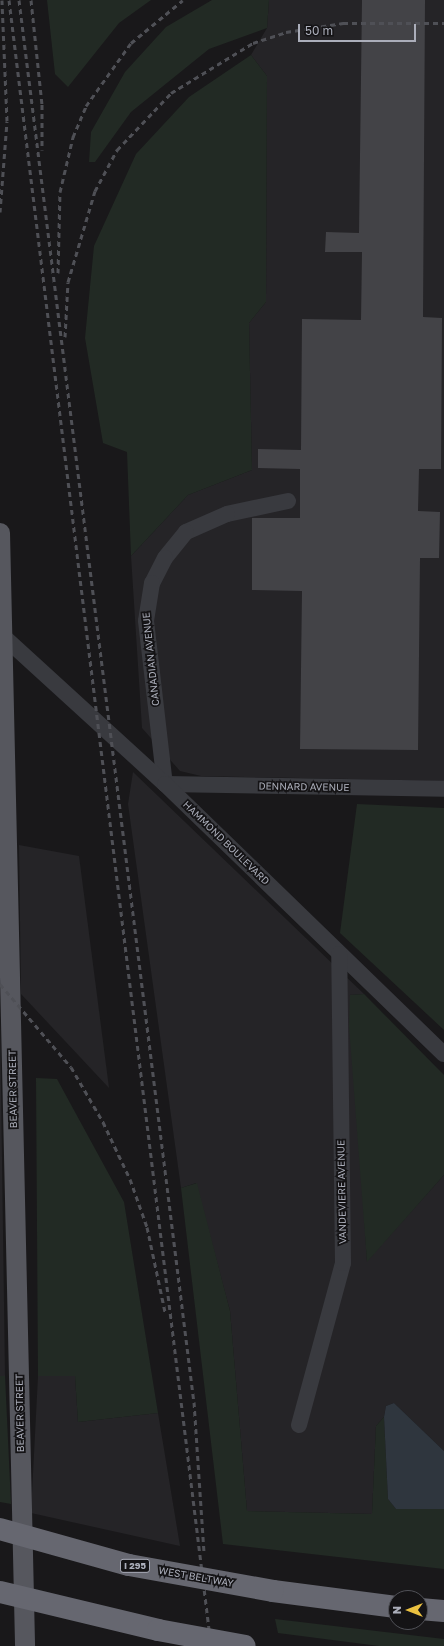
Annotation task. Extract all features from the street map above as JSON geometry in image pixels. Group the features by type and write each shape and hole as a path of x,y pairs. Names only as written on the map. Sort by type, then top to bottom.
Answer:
{"highway":[{"name":"WEST BELTWAY","path":"0,1529 129,1565 273,1591 388,1606"},
{"path":"0,1592 158,1630 245,1646"},
{"path":"428,1610 444,1611"}],"main road":[{"name":"BEAVER STREET","path":"0,533 4,637 25,1646"}],"street":[{"name":"CANADIAN AVENUE","path":"165,784 146,622 152,583 165,558 186,532 227,514 288,501"},
{"name":"HAMMOND BOULEVARD","path":"4,637 165,784 444,1054"},
{"name":"DENNARD AVENUE","path":"165,784 444,789"},
{"name":"VANDEVIERE AVENUE","path":"299,1425 343,1263 339,954"}],"shaded area":[{"path":"47,0 151,0 119,23 68,87 55,74"},
{"path":"212,0 269,0 267,28 209,49 131,112 95,162 89,162 91,132 125,72 166,27"},
{"path":"269,0 444,0 444,781 201,776 180,771 142,728 131,556 188,495 252,470 249,323 266,302 267,76 251,55 267,28"},
{"path":"251,55 267,76 266,302 249,323 252,470 188,495 131,556 127,452 103,443 85,338 94,246 136,154 189,97"},
{"path":"133,772 364,994 350,995 367,1261 444,1175 444,1451 394,1403 386,1406 384,1417 376,1426 372,1514 247,1511 230,1311 196,1183 181,1188 128,804"},
{"path":"357,804 444,808 444,1030 340,933"},
{"path":"19,845 79,856 109,1088 21,994"},
{"path":"364,994 444,1075 444,1175 367,1262 349,1026 350,995"},
{"path":"0,1014 5,1376 0,1376"},
{"path":"36,1078 57,1079 124,1202 158,1413 78,1422 75,1376 38,1376"},
{"path":"197,1183 230,1311 247,1511 372,1514 376,1426 384,1417 388,1499 396,1509 444,1509 444,1569 223,1544 181,1188"},
{"path":"0,1376 5,1376 11,1504 0,1502"},
{"path":"38,1376 75,1376 78,1422 158,1413 180,1546 31,1513"},
{"path":"394,1403 444,1451 444,1509 396,1509 388,1499 384,1417 386,1406"},
{"path":"275,1619 444,1639 444,1646 379,1646 278,1633"}],"building":[{"path":"362,0 425,0 423,317 442,318 441,469 419,469 418,511 440,512 439,558 420,558 418,750 300,749 302,591 252,590 252,518 300,518 300,469 258,468 258,449 301,450 302,319 361,320 362,252 325,252 326,232 359,233"}],"railway":[{"path":"0,212 7,121 2,0"},
{"path":"9,0 211,1646"},
{"path":"19,0 194,1402 204,1552"},
{"path":"31,0 42,104 42,150"},
{"path":"58,273 60,192 73,137 86,106 131,43 183,0"},
{"path":"65,337 68,282 95,191 117,150 171,93 253,43 286,32 343,23 444,23"},
{"path":"0,984 71,1067 103,1122 130,1179 147,1227 165,1312"}]}
